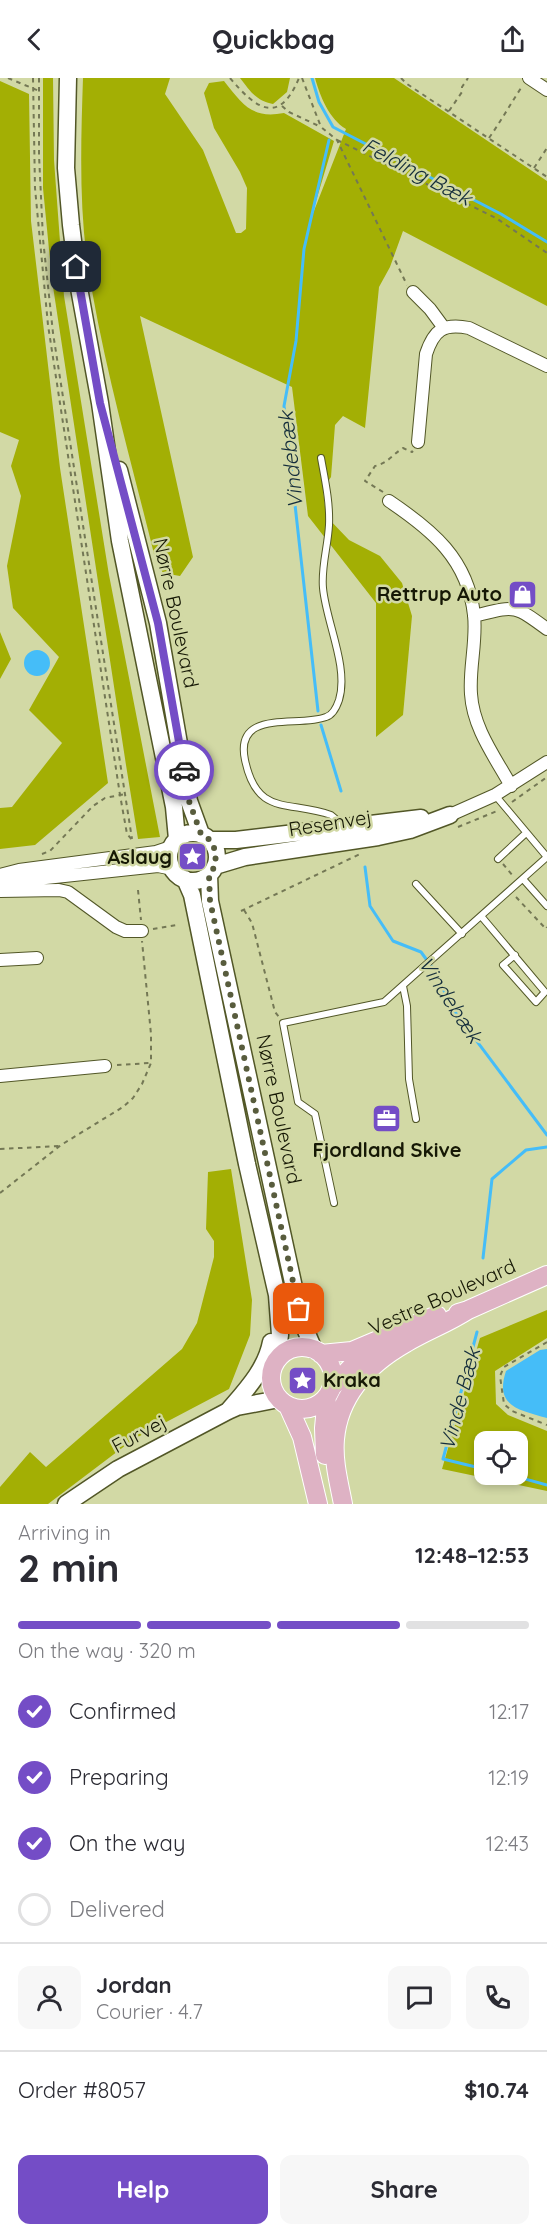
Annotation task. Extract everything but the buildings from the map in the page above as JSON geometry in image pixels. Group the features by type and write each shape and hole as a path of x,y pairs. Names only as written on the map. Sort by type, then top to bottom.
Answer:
{"main road":[{"name":"Vestre Boulevard","path":"317,1352 352,1351 367,1346 547,1264"},
{"name":"Vestre Boulevard","path":"329,1391 356,1362 382,1345 448,1315 468,1310 547,1275"},
{"path":"343,1504 335,1440 339,1419 355,1385 381,1358 407,1342 450,1322 468,1310"},
{"path":"318,1504 302,1437 271,1382 274,1366 289,1350 297,1348 317,1352 331,1369 324,1447 335,1504"},
{"path":"283,1403 296,1409 314,1407 329,1391"}],"street":[{"name":"Nørre Boulevard","path":"68,78 66,168 70,225 100,403 120,542 174,807 174,843"},
{"path":"528,78 547,90"},
{"path":"413,292 444,328"},
{"path":"418,442 426,354 436,333 444,328 457,326 469,328 547,366"},
{"name":"Nørre Boulevard","path":"100,403 158,623 189,801 206,837"},
{"path":"389,501 422,523 443,544 460,569 474,616 471,694 474,707 486,742 511,786"},
{"path":"474,616 508,608 523,612 547,629"},
{"name":"Resenvej","path":"212,870 245,857 410,830 495,795 547,762"},
{"name":"Resenvej","path":"206,837 236,840 450,815"},
{"path":"189,833 206,837 216,852 212,870 197,880 158,866 27,880 0,877 19,870 156,852 189,833"},
{"path":"174,843 169,858 192,895 247,1164 277,1294 280,1335 274,1366"},
{"name":"Nørre Boulevard","path":"212,870 210,901 295,1293 304,1326 317,1352"},
{"path":"0,891 58,890 68,892 116,927 125,931 142,931"},
{"path":"0,960 37,958"},
{"path":"0,1076 105,1066"},
{"path":"232,1409 265,1362 273,1331 277,1294"},
{"name":"Furvej","path":"66,1504 118,1469 232,1409 274,1366"},
{"name":"Furvej","path":"232,1409 283,1403"}],"lane":[{"path":"321,458 329,504 323,587 339,656 341,687 339,699 334,711 327,717 266,723 254,729 246,737 243,749 247,771 258,794 269,802 331,815 337,820 338,828"},
{"path":"334,1203 315,1114 298,1102 283,1023 384,1002 521,881 545,864 547,857 495,795"},
{"path":"498,859 526,833"},
{"path":"521,881 547,906"},
{"path":"416,884 462,934"},
{"path":"482,916 515,955 545,992 536,1002 503,965 515,955"},
{"path":"403,986 407,1006 409,1079 416,1119"}],"path":[{"path":"8,78 39,90"},
{"path":"33,78 35,188 45,302 120,795 127,834 133,841 53,333 43,239 39,155 39,78"},
{"path":"230,78 248,98 260,106 271,109 281,105 289,98 300,78"},
{"path":"300,78 321,127"},
{"path":"401,78 406,79 448,112 547,177"},
{"path":"448,112 462,92 462,87 468,78"},
{"path":"488,139 528,78"},
{"path":"281,105 289,112 321,127 337,140 496,218 547,253"},
{"path":"337,140 404,281 413,292"},
{"path":"534,168 547,148"},
{"path":"389,501 391,497 365,480 375,466 387,463 395,453 403,448 412,452 418,442"},
{"path":"34,858 50,851 93,806 105,798 125,794"},
{"path":"498,859 521,881"},
{"path":"0,1193 61,1146 113,1114 133,1098 142,1084 151,1063 151,1034 138,890"},
{"path":"510,891 547,927"},
{"path":"244,910 252,923 275,1012 283,1023"},
{"path":"142,931 177,924"},
{"path":"105,1066 151,1063"},
{"path":"0,1149 61,1146"},
{"path":"547,1342 504,1367 500,1376 504,1404 512,1411 547,1425"}],"green space":[{"path":"43,78 53,78 54,160 64,296 109,575 160,837 138,839 126,765 52,280 43,188"},
{"path":"83,78 170,78 165,94 203,150 236,233 241,233 246,229 247,188 214,128 204,93 209,83 224,81 243,103 256,112 284,113 334,141 310,221 346,129 330,113 315,78 394,78 547,181 547,306 403,231 390,267 379,287 365,428 343,416 335,425 331,477 323,489 326,516 349,540 380,556 402,583 412,616 403,715 376,737 376,603 308,516 292,387 140,316 193,557 180,576 163,573 155,558 109,372 87,260 81,147"},
{"path":"240,78 290,78 287,92 273,104 258,98"},
{"path":"0,81 29,94 31,221 60,468 108,783 35,845 0,849 0,808 12,807 62,743 29,710 59,657 13,608 7,566 21,496 11,466 19,440 0,432"},
{"path":"0,632 11,659 0,679"},
{"path":"231,1169 252,1300 250,1335 229,1389 134,1439 48,1504 0,1504 0,1487 30,1452 46,1467 182,1349 197,1323 214,1257 214,1241 206,1229 208,1172"},
{"path":"547,1310 547,1338 495,1371 496,1404 508,1415 547,1431 547,1491 518,1485 528,1485 528,1431 474,1431 474,1476 442,1469 480,1338"}],"water":[{"path":"37,650 46,654 50,663 46,672 37,676 28,672 24,663 28,654"},
{"path":"547,1349 547,1418 512,1405 507,1400 503,1383 506,1371 540,1350"}],"waterway":[{"name":"Felding Bæk","path":"312,78 319,102 333,127 501,214 547,242"},
{"name":"Vindebæk","path":"318,711 284,406 296,341 304,249 329,140"},
{"name":"Vindebæk","path":"321,725 341,791"},
{"name":"Vindebæk","path":"365,867 370,906 393,941 421,952 442,981 446,1000 547,1135"},
{"name":"Vindebæk","path":"483,1258 492,1179 526,1150 547,1147"},
{"name":"Vinde Bæk","path":"474,1467 443,1459 477,1332"},
{"name":"Vinde Bæk","path":"528,1480 547,1485"}],"way so far":[{"path":"184,770 189,801 201,834 210,840 216,852 215,866 209,875 210,901 299,1309"}],"place":[{"name":"Rettrup Auto","path":"523,594"},
{"name":"Aslaug","path":"193,857"},
{"name":"Fjordland Skive","path":"387,1119"},
{"name":"Kraka","path":"302,1380"}],"route":[{"path":"76,267 100,403 158,623 184,770"}]}
